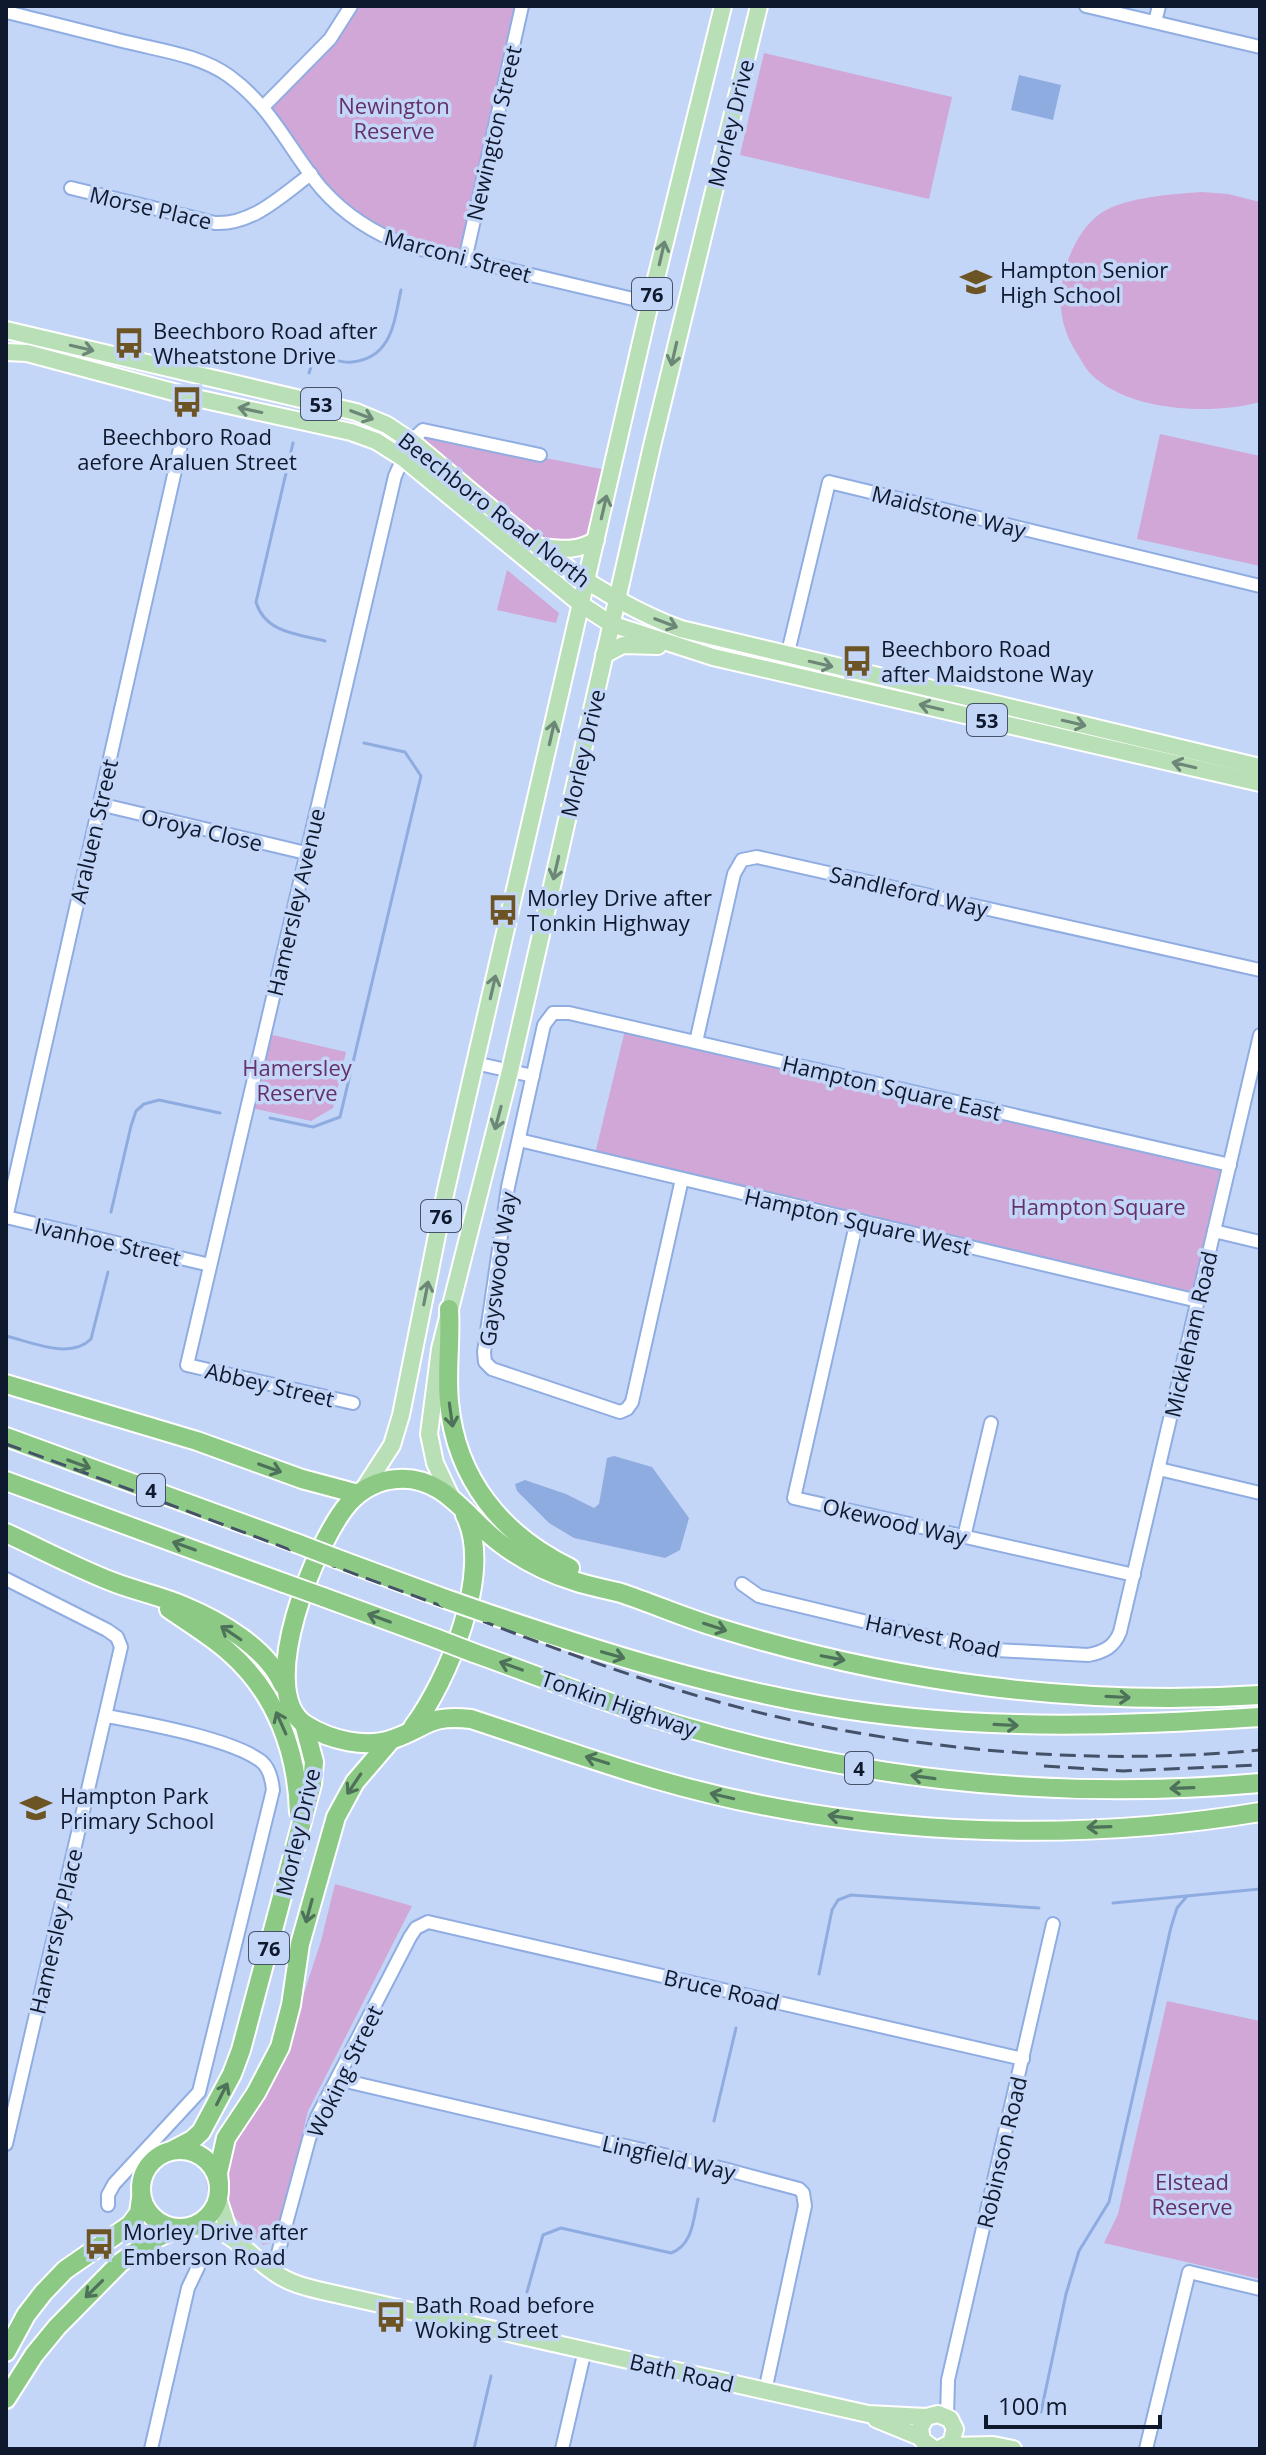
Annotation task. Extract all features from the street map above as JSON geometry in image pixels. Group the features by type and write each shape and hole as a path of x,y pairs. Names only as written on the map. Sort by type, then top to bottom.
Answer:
{"highway":[{"path":"449,1309 448,1389 453,1431 467,1471 481,1495 498,1517 530,1544 554,1560 621,1594"},
{"path":"6,1384 197,1441 302,1479 360,1493 379,1483 406,1479 433,1486 456,1502 500,1543 531,1562 574,1581 718,1628 805,1652 966,1683 1041,1693 1125,1698 1260,1695"},
{"name":"Tonkin Highway","path":"6,1437 486,1613 581,1645 699,1679 780,1698 861,1711 984,1723 1068,1726 1190,1723 1260,1717"},
{"name":"Tonkin Highway","path":"6,1481 474,1653 685,1727 767,1749 864,1768 975,1783 1060,1789 1158,1789 1260,1783"},
{"name":"76","path":"360,1493 338,1518 310,1573 295,1621 285,1688 292,1709 304,1724 349,1742 391,1740 412,1729 445,1670 467,1601 474,1545 470,1526 456,1502"},
{"path":"6,1533 112,1582 184,1606 218,1624 273,1665 285,1688"},
{"path":"149,1594 229,1652 268,1699 282,1722 298,1781 299,1816 294,1854"},
{"path":"412,1729 443,1718 471,1719 654,1779 790,1810 885,1823 1006,1830 1150,1826 1260,1812"},
{"name":"Morley Drive","path":"173,2150 201,2132 232,2074 241,2050 314,1772 313,1754 304,1724"},
{"name":"Morley Drive","path":"218,2191 218,2173 226,2138 256,2093 280,2047 291,2005 300,1944 336,1817 355,1782 391,1740"},
{"path":"6,2352 26,2315 65,2270 130,2225 139,2213 140,2185 150,2162 160,2154 173,2150 197,2153 208,2161 215,2172 218,2191 213,2210 204,2220 152,2240 120,2263 57,2327 34,2355 6,2399"},
{"path":"141,2198 155,2220 166,2226 184,2228"}],"main road":[{"name":"Morley Drive","path":"360,1493 380,1468 398,1430 475,1063 650,303 723,6"},
{"name":"Morley Drive","path":"456,1502 435,1463 429,1434 440,1349 510,1071 617,598 759,6"},
{"name":"Beechboro Road North","path":"6,330 356,412 387,425 587,583 639,612 681,629 1260,767"},
{"name":"Beechboro Road North","path":"6,352 27,353 196,398 351,432 376,441 403,458 582,605 611,624 783,673 1260,783"},
{"path":"540,547 562,551 578,549 596,540"},
{"path":"604,655 623,645 687,648"},
{"path":"218,2191 230,2235"},
{"name":"Bath Road","path":"184,2228 217,2229 230,2235 273,2272 292,2283 868,2414 940,2418 993,2445"},
{"name":"Bath Road","path":"868,2414 934,2446 993,2445 1013,2449"},
{"name":"Robinson Road","path":"940,2418 953,2439 934,2446 921,2424 940,2418"}],"street":[{"path":"263,107 330,39 351,6"},
{"name":"Newington Street","path":"465,260 522,6"},
{"path":"1086,6 1260,47"},
{"path":"1155,22 1159,6"},
{"name":"Marconi Street","path":"6,12 199,60 227,74 276,121 322,189 348,213 383,237 408,246 650,303"},
{"name":"Morse Place","path":"71,188 230,224 261,210 311,174"},
{"path":"411,441 417,433 429,430 540,455"},
{"name":"Hamersley Avenue","path":"187,1365 389,498 411,441"},
{"name":"Araluen Street","path":"6,1218 181,444"},
{"name":"Maidstone Way","path":"783,673 829,482 1260,586"},
{"name":"Oroya Close","path":"99,804 306,853"},
{"name":"Sandleford Way","path":"696,1042 734,874 742,860 757,857 1260,970"},
{"name":"Hampton Square East","path":"553,1013 569,1013 1230,1165"},
{"name":"Gayswood Way","path":"553,1013 544,1025 508,1187 485,1362 492,1369 620,1412 627,1409 632,1402 682,1179"},
{"name":"Mickleham Road","path":"1120,1632 1260,1035"},
{"path":"475,1063 533,1076"},
{"name":"Hampton Square West","path":"519,1140 1198,1301"},
{"name":"Ivanhoe Street","path":"6,1218 210,1265"},
{"name":"Okewood Way","path":"857,1220 794,1498 1134,1575"},
{"path":"1214,1231 1260,1242"},
{"name":"Abbey Street","path":"187,1365 353,1403"},
{"path":"964,1537 991,1423"},
{"path":"1159,1469 1260,1493"},
{"name":"Hamersley Place","path":"6,1579 107,1630 117,1637 121,1647 6,2144"},
{"name":"Harvest Road","path":"742,1584 759,1596 979,1649 1088,1655 1108,1648 1116,1642 1120,1632"},
{"path":"107,1716 175,1730 233,1748 262,1762 271,1775 273,1790 199,2092 114,2184 108,2195 108,2205"},
{"name":"Bruce Road","path":"421,1924 441,1923 1023,2059"},
{"name":"Woking Street","path":"273,2272 309,2139 410,1937 421,1924"},
{"name":"Robinson Road","path":"940,2418 1053,1924"},
{"name":"Lingfield Way","path":"337,2079 799,2189 803,2193 805,2206 765,2391"},
{"path":"151,2449 188,2288 198,2267"},
{"path":"1146,2449 1189,2272 1260,2289"},
{"path":"562,2449 585,2350"}],"green space":[{"name":"Newington Reserve","path":"351,6 522,6 465,260 408,246 348,213 263,107"},
{"path":"764,53 952,97 929,199 740,155"},
{"path":"1202,192 1228,194 1260,202 1260,402 1196,409 1128,397 1090,373 1072,346 1062,316 1061,295 1066,266 1077,240 1101,213 1136,200"},
{"path":"417,433 612,471 596,540 551,548 411,441"},
{"path":"1160,434 1260,456 1260,566 1137,539"},
{"path":"507,570 559,613 556,623 497,610"},
{"name":"Hampton Square","path":"626,1026 1230,1165 1198,1301 594,1158"},
{"name":"Hamersley Reserve","path":"264,1033 346,1052 333,1108 311,1121 247,1107"},
{"path":"335,1884 412,1906 308,2111 276,2242 263,2245 208,2192 206,2180 247,2114 291,2033 321,1941"},
{"name":"Elstead Reserve","path":"1167,2001 1260,2021 1260,2279 1104,2243 1118,2214"}],"water":[{"path":"1019,75 1061,85 1053,120 1011,110"},
{"path":"614,1456 652,1467 689,1518 680,1550 665,1558 574,1538 549,1523 517,1491 515,1484 525,1480 566,1494 594,1508 599,1504 607,1458"}],"waterway":[{"path":"309,373 314,358 352,362 376,354 393,326 401,290"},
{"path":"293,443 256,602 260,612 275,626 325,641"},
{"path":"270,1118 313,1127 340,1117 421,776 405,752 364,743"},
{"path":"111,1212 136,1111 144,1104 159,1100 220,1113"},
{"path":"6,1336 50,1348 82,1345 91,1339 108,1272"},
{"path":"1113,1903 1260,1889"},
{"path":"819,1974 832,1910 838,1900 851,1895 1039,1908"},
{"path":"1041,2412 1066,2294 1079,2251 1109,2202 1171,1927 1177,1908 1187,1896"},
{"path":"714,2121 736,2028"},
{"path":"527,2292 543,2235 561,2228 671,2253 688,2238 698,2199"},
{"path":"474,2449 491,2376"}],"railway":[{"path":"6,1444 583,1658 749,1710 907,1741 1024,1753 1142,1756 1260,1750"},
{"path":"1044,1766 1123,1771 1260,1765"}],"place":[{"name":"Hampton Senior High School","path":"976,282"},
{"name":"Beechboro Road after Wheatstone Drive","path":"129,343"},
{"name":"Beechboro Road aefore Araluen Street","path":"187,402"},
{"name":"Beechboro Road after Maidstone Way","path":"857,661"},
{"name":"Morley Drive after Tonkin Highway","path":"503,910"},
{"name":"Hampton Park Primary School","path":"36,1808"},
{"name":"Morley Drive after Emberson Road","path":"99,2244"},
{"name":"Bath Road before Woking Street","path":"391,2317"}]}
